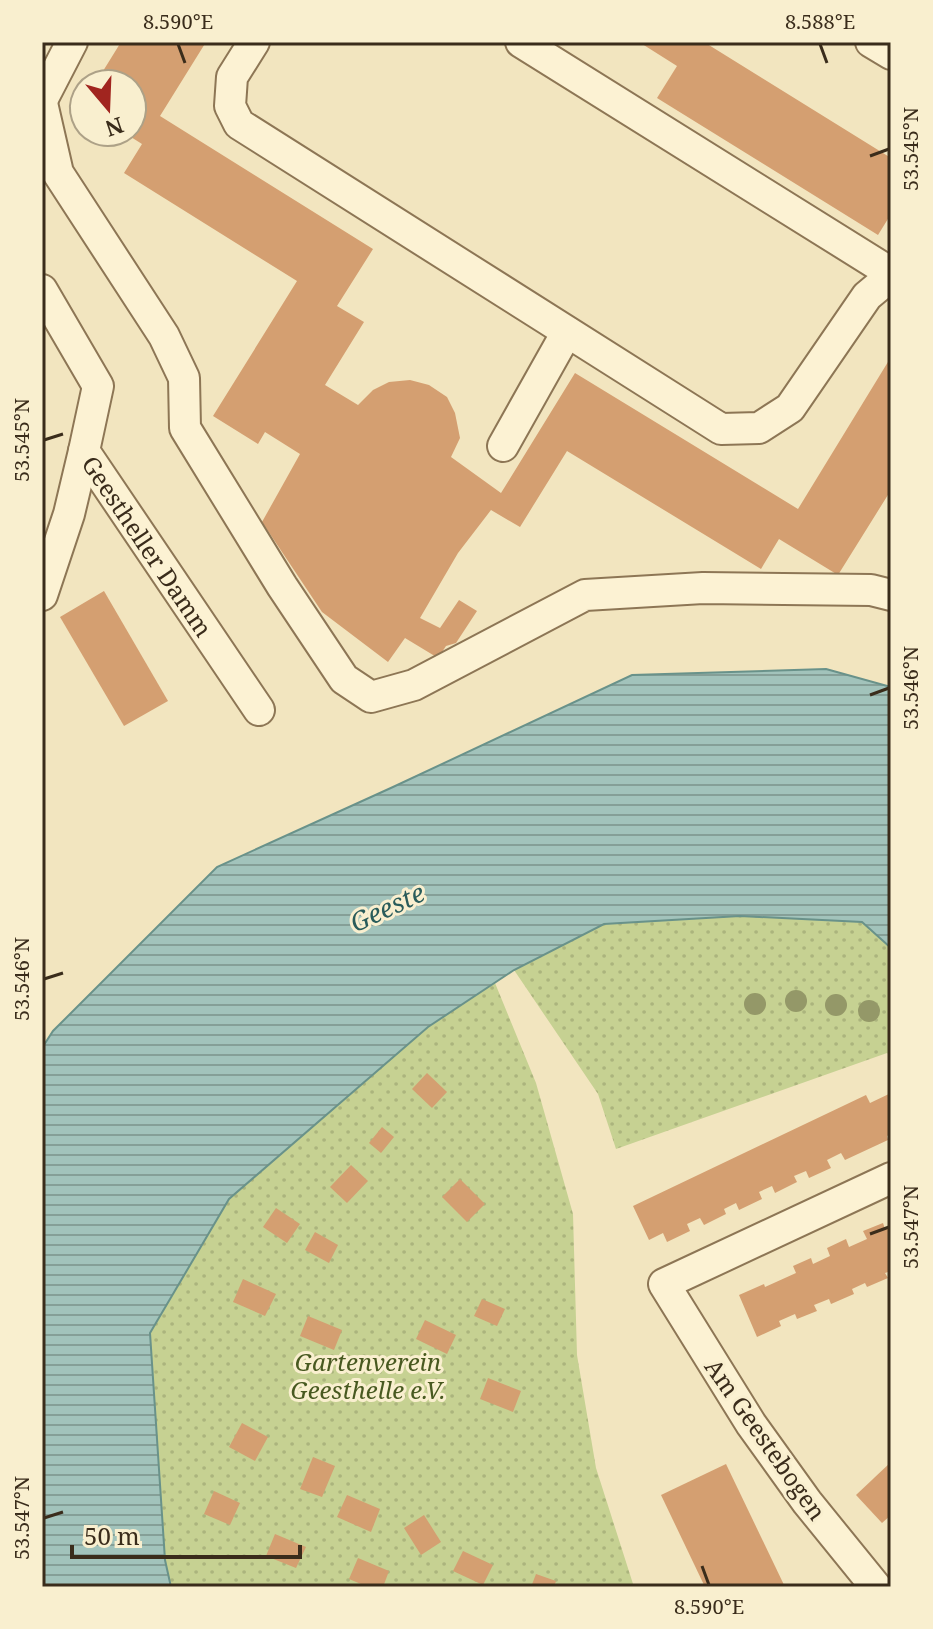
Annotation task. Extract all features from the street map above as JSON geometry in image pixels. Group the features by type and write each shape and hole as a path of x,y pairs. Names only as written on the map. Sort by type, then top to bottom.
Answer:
{"street":[{"path":"72,42 42,101 58,173 164,336 184,378 185,428 282,586 344,679 371,697 414,685 585,595 703,588 871,590 891,595"},
{"path":"254,42 232,77 230,106 239,124 721,429 759,428 790,408 867,296 891,274 521,42"},
{"path":"871,42 891,54"},
{"name":"Geestheller Damm","path":"42,290 98,386 84,451 259,710"},
{"path":"503,446 567,332"},
{"path":"42,595 69,514 84,451"},
{"name":"Am Geestebogen","path":"881,1582 807,1502 751,1424 664,1284 891,1178"}],"green space":[{"path":"740,916 863,922 891,948 891,1056 887,1053 616,1149 598,1094 514,970 604,924"},
{"name":"Gartenverein Geesthelle e.V.","path":"495,983 536,1083 573,1214 577,1355 596,1468 634,1587 171,1587 165,1560 150,1333 229,1199 428,1027"}],"water":[{"name":"Geeste","path":"826,669 891,687 891,948 862,922 740,916 604,924 514,970 428,1027 229,1199 150,1333 165,1560 171,1587 42,1587 42,1048 53,1031 217,867 632,675"}],"building":[{"path":"121,42 206,42 160,116 373,249 337,306 364,322 325,385 358,405 373,390 389,382 410,380 429,385 447,397 455,413 460,438 451,457 501,493 575,373 798,509 891,357 891,490 838,575 779,539 761,569 567,451 520,527 491,510 458,553 420,618 440,628 459,600 477,611 456,643 446,646 438,658 405,638 388,662 322,612 262,522 300,454 265,432 258,444 213,416 297,281 124,173 140,148 148,148 148,68 105,68"},
{"path":"639,42 704,42 891,158 891,214 878,235 657,98 677,66"},
{"path":"104,591 168,701 124,726 60,617"},
{"path":"427,1073 447,1092 432,1108 412,1089"},
{"path":"891,1093 891,1134 887,1136 888,1140 845,1160 841,1153 827,1160 831,1168 809,1178 806,1171 794,1176 797,1182 775,1193 772,1186 759,1192 762,1199 739,1210 736,1203 724,1209 726,1214 704,1225 700,1218 687,1224 690,1231 667,1242 663,1233 649,1240 633,1206 866,1095 870,1103"},
{"path":"382,1127 394,1137 381,1153 369,1143"},
{"path":"351,1165 368,1181 347,1203 330,1187"},
{"path":"460,1179 485,1204 467,1222 442,1197"},
{"path":"276,1208 300,1224 287,1243 263,1227"},
{"path":"883,1223 885,1229 891,1226 891,1271 885,1273 888,1278 867,1287 865,1283 852,1289 854,1294 831,1304 829,1299 814,1305 817,1311 797,1319 795,1314 779,1321 781,1326 757,1337 739,1295 796,1273 793,1266 811,1258 813,1264 830,1256 827,1248 846,1239 849,1247 867,1239 863,1231"},
{"path":"315,1232 338,1245 329,1263 305,1250"},
{"path":"243,1279 276,1294 265,1316 233,1302"},
{"path":"482,1299 505,1309 497,1326 474,1316"},
{"path":"308,1316 342,1330 334,1350 300,1336"},
{"path":"425,1320 456,1335 447,1354 416,1339"},
{"path":"488,1378 521,1391 513,1412 480,1399"},
{"path":"242,1423 268,1437 255,1461 229,1447"},
{"path":"313,1457 335,1466 322,1497 300,1489"},
{"path":"891,1462 891,1515 882,1523 856,1495"},
{"path":"726,1464 785,1587 705,1587 661,1495"},
{"path":"214,1491 240,1503 230,1525 204,1514"},
{"path":"347,1495 380,1509 371,1532 337,1517"},
{"path":"424,1515 441,1542 421,1555 404,1528"},
{"path":"275,1534 306,1547 296,1568 266,1556"},
{"path":"463,1551 493,1565 483,1585 453,1571"},
{"path":"358,1558 389,1571 383,1587 368,1587 349,1579"},
{"path":"536,1574 556,1581 554,1587 531,1587"}]}
